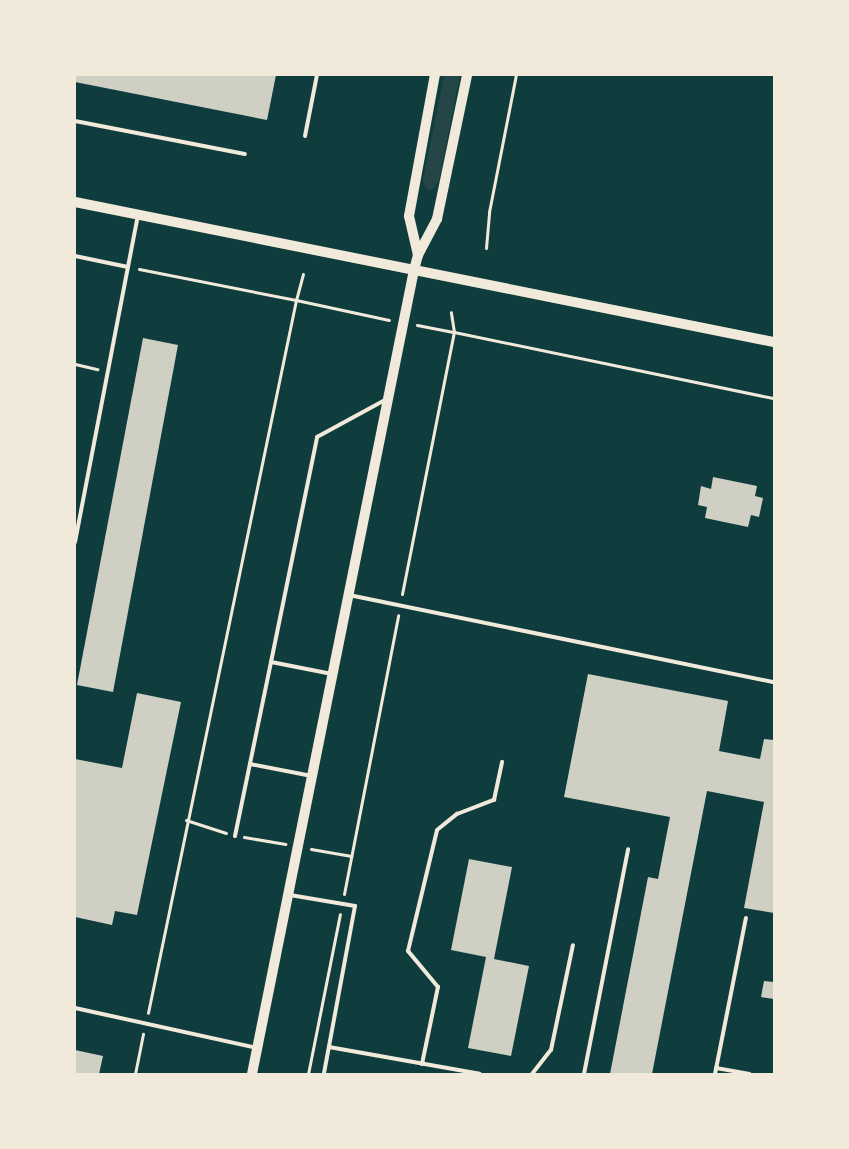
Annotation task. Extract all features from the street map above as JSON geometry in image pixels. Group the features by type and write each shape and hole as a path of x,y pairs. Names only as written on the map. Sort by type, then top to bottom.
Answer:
{"main road":[{"path":"418,255 409,216 435,75"},
{"path":"252,1074 414,270 418,255 437,219 466,75"},
{"path":"75,202 774,342"}],"lane":[{"path":"305,136 317,75"},
{"path":"75,120 245,154"},
{"path":"75,542 138,215"},
{"path":"75,256 128,267"},
{"path":"235,836 317,437 389,398"},
{"path":"349,595 774,682"},
{"path":"271,662 332,674"},
{"path":"422,1064 438,987 408,951 437,830 457,814 494,800 502,762"},
{"path":"250,764 312,776"},
{"path":"584,1074 628,849"},
{"path":"288,894 355,906 324,1074"},
{"path":"715,1074 746,918"},
{"path":"532,1074 551,1050 573,945"},
{"path":"75,1008 257,1048"},
{"path":"329,1047 480,1074"},
{"path":"716,1068 750,1074"}],"path":[{"path":"486,248 489,212 516,75"},
{"path":"128,267 774,398"},
{"path":"136,1074 186,820 302,274"},
{"path":"308,1074 454,332 451,312"},
{"path":"75,364 108,371"},
{"path":"186,820 235,836 351,856"}],"shaded area":[{"path":"444,75 460,75 439,181 431,191 425,187 423,180"}],"building":[{"path":"75,75 276,75 267,120 75,82"},
{"path":"143,338 178,345 113,692 77,685"},
{"path":"713,477 757,486 755,496 763,498 759,517 751,515 748,527 705,518 707,507 698,505 701,486 711,489"},
{"path":"588,674 728,701 719,751 760,759 764,739 774,740 774,913 744,908 764,802 707,791 652,1074 610,1074 648,877 658,879 670,817 564,797"},
{"path":"137,693 181,702 137,915 115,911 112,925 75,917 75,759 122,768"},
{"path":"469,859 512,867 494,959 529,966 511,1056 468,1048 486,957 451,950"},
{"path":"764,981 774,982 774,999 761,997"},
{"path":"75,1050 103,1056 99,1074 75,1074"}]}
